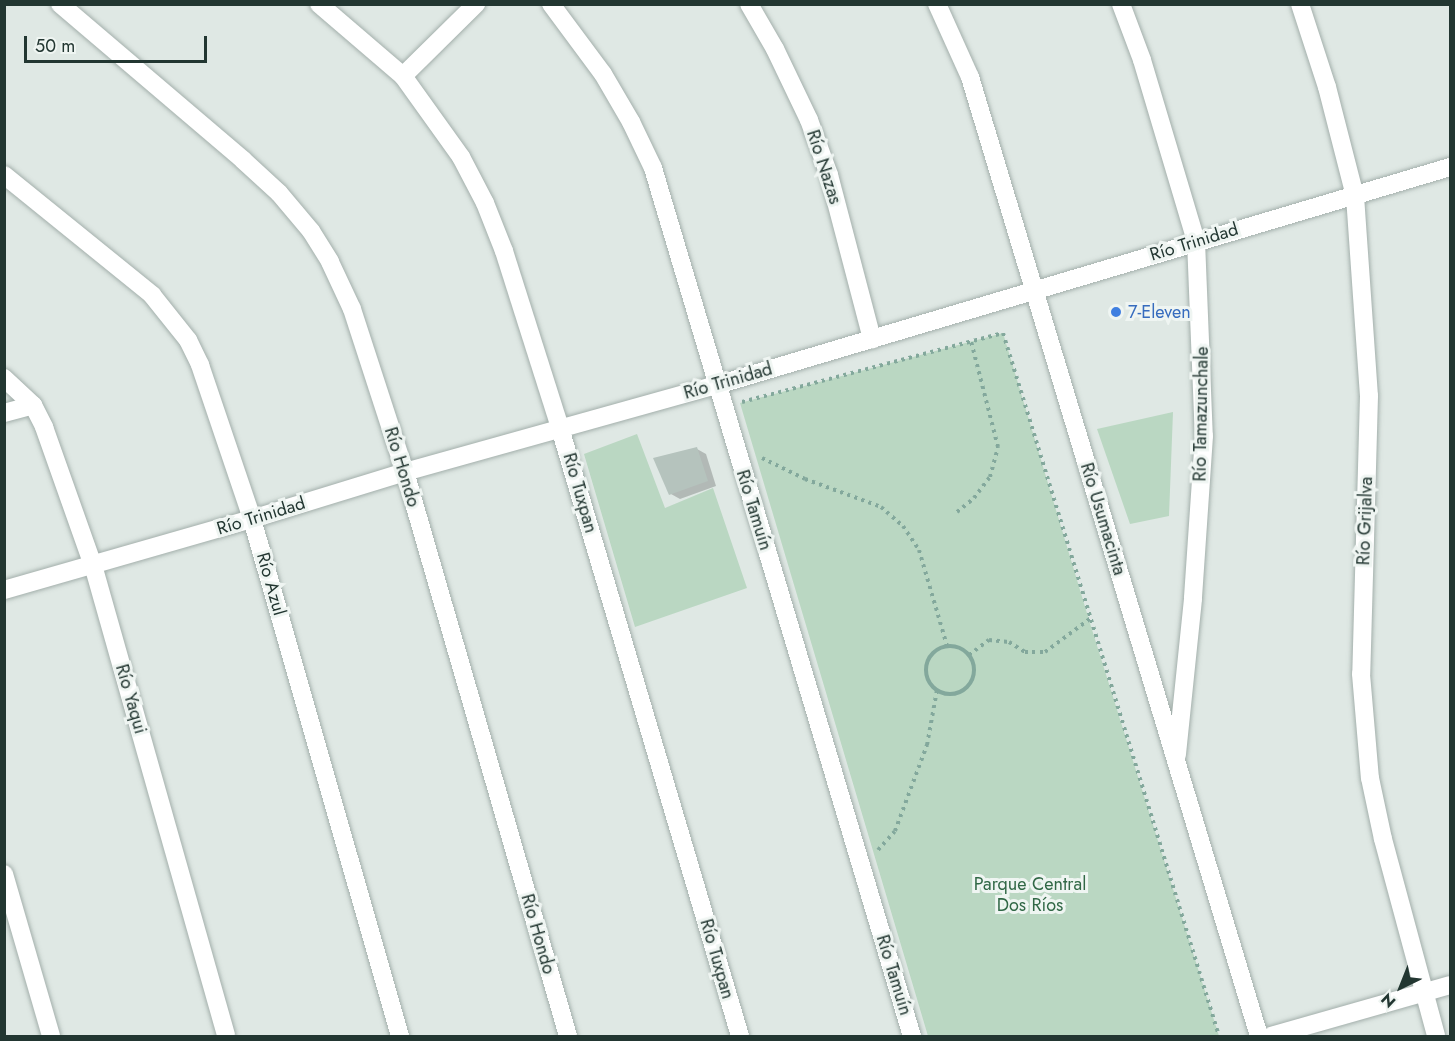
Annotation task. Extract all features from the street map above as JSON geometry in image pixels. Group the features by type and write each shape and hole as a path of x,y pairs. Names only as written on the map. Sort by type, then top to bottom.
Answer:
{"street":[{"name":"Río Hondo","path":"60,4 243,160 279,194 311,231 330,262 351,309 405,472 568,1036"},
{"name":"Río Tuxpan","path":"320,4 403,76 461,157 485,203 504,251 560,428 740,1036"},
{"path":"403,76 476,4"},
{"name":"Río Tamuín","path":"551,4 603,74 631,122 653,168 912,1036"},
{"name":"Río Nazas","path":"749,4 775,49 809,120 829,175 872,339"},
{"name":"Río Usumacinta","path":"937,4 970,77 1259,1036"},
{"name":"Río Tamazunchale","path":"1121,4 1142,60 1196,241 1204,436 1193,599 1176,762"},
{"name":"Río Grijalva","path":"1300,4 1327,87 1355,196 1369,396 1361,674 1370,778 1383,839 1436,1036"},
{"name":"Río Trinidad","path":"4,590 252,519 405,472 717,385 1450,167"},
{"name":"Río Azul","path":"4,175 152,295 176,323 200,365 252,519 400,1036"},
{"name":"Río Yaqui","path":"4,378 33,405 44,427 93,565 226,1036"},
{"path":"4,413 33,405"},
{"path":"4,874 51,1036"},
{"path":"1271,1036 1450,985"}],"path":[{"path":"743,414 740,403 1003,333 1220,1036"},
{"path":"957,512 974,498 990,477 998,447 971,341"},
{"path":"759,466 756,455 805,479 881,507 903,526 919,550 947,646"},
{"path":"969,655 989,640 1009,642 1025,652 1045,652 1091,618"},
{"path":"947,646 955,646 969,655 975,670 965,690 951,695 937,690 927,677 928,661 933,654 947,646"},
{"path":"871,843 874,854 895,831 927,745 937,690"}],"green space":[{"name":"Parque Central Dos Ríos","path":"1003,333 1089,620 1219,1036 928,1036 740,403"},
{"path":"1173,412 1169,516 1130,524 1097,429"},
{"path":"637,434 665,508 713,488 747,588 635,627 584,454"}],"building":[{"path":"697,447 708,481 669,495 653,458"}],"place":[{"name":"7-Eleven","path":"1116,312"}]}
